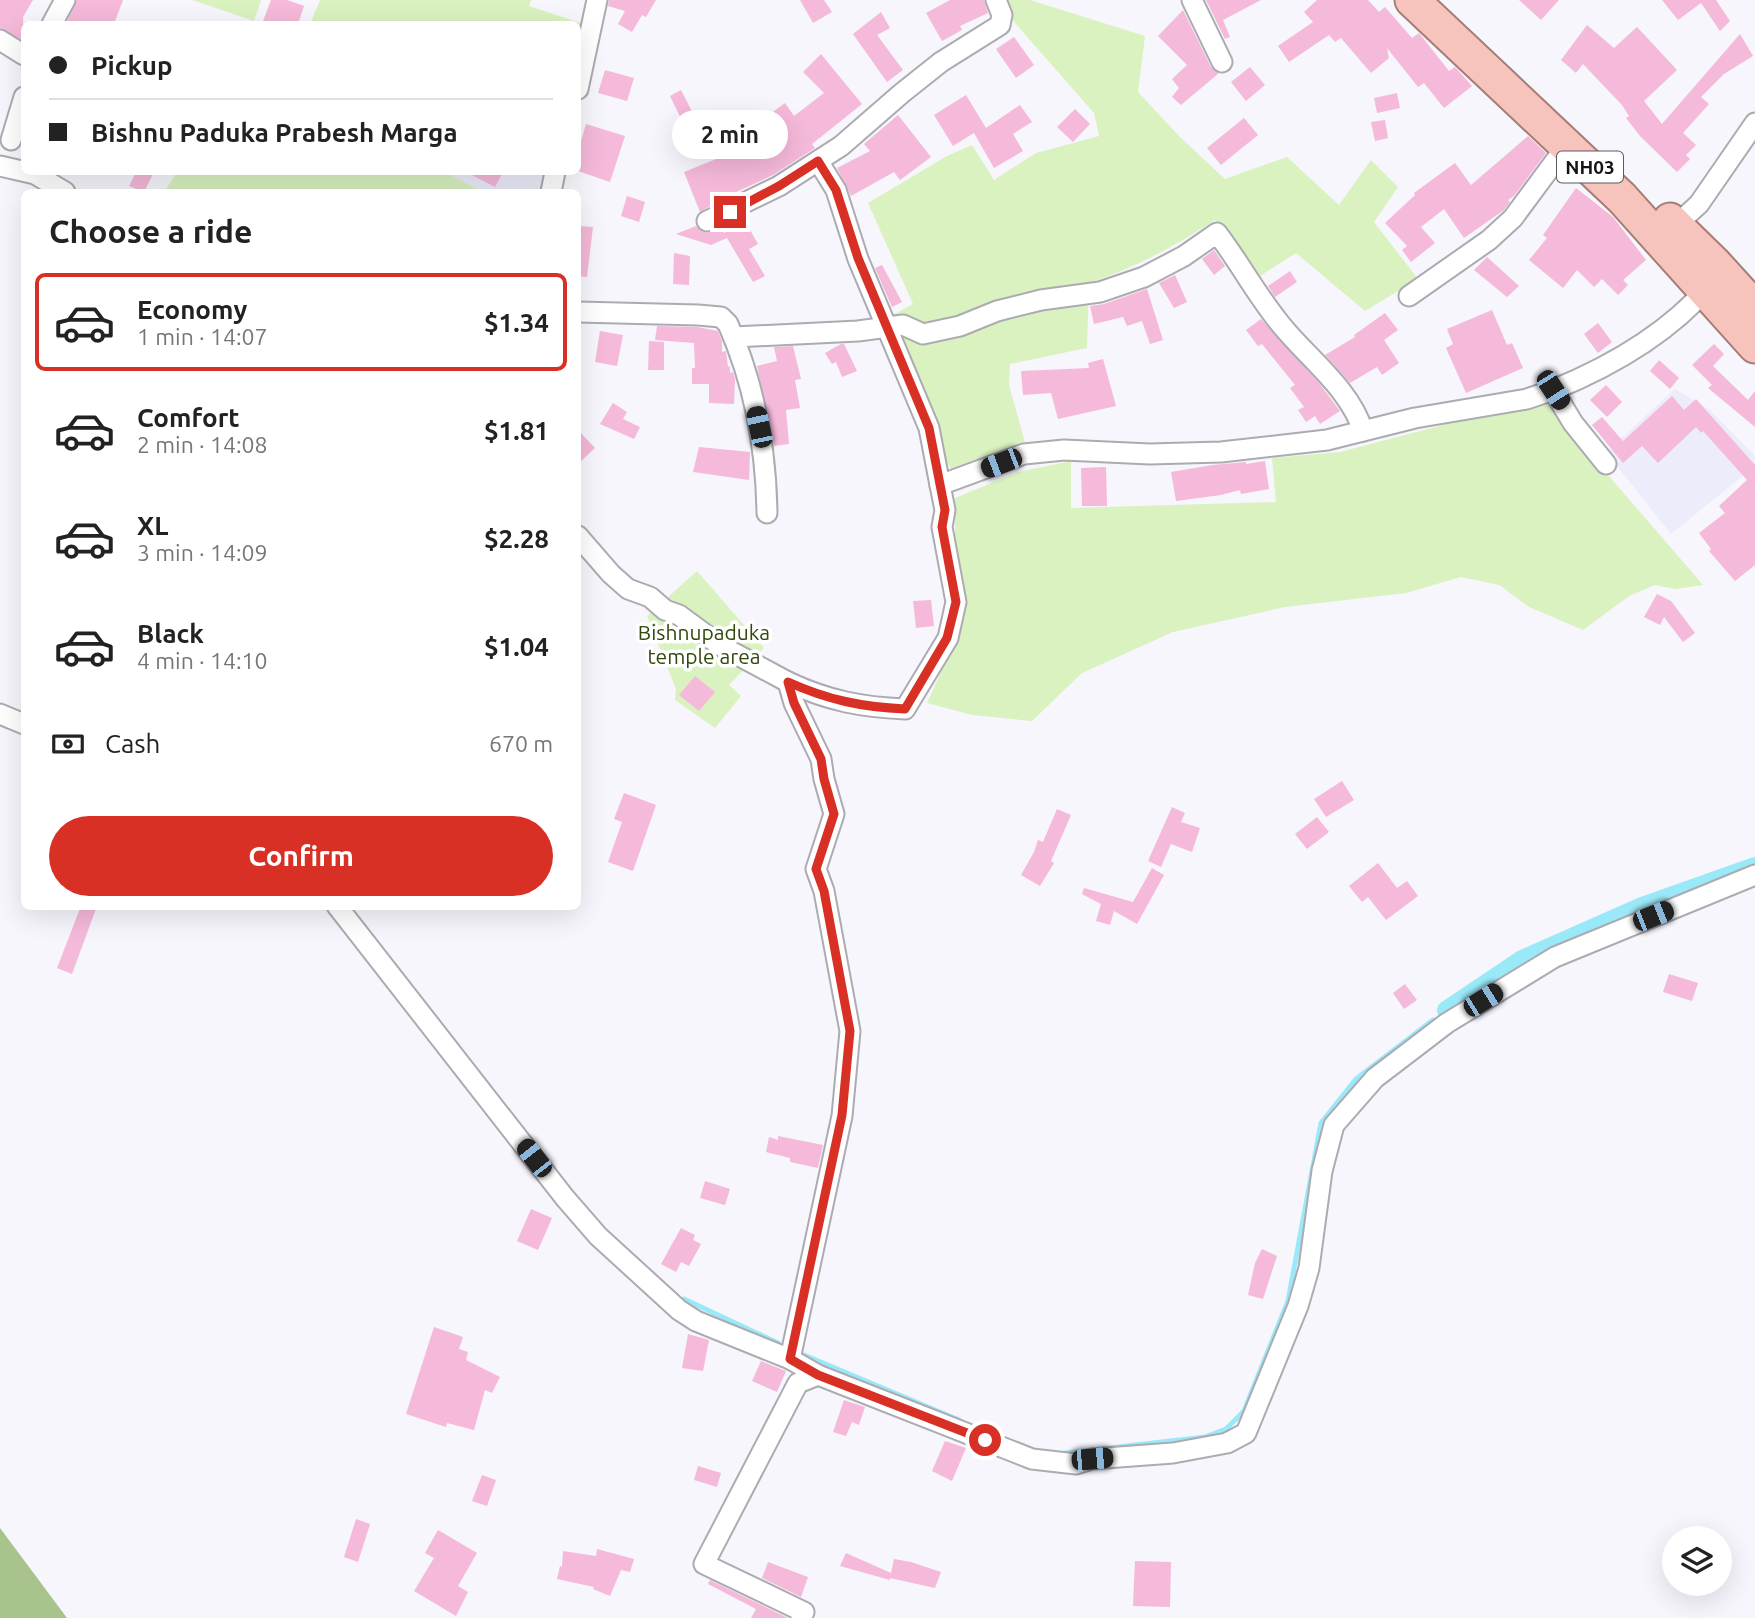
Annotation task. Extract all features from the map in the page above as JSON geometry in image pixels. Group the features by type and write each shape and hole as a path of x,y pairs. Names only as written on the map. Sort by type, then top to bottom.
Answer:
{"highway":[{"name":"NH03","path":"1412,0 1714,281 1755,346"},
{"path":"1436,0 1675,226 1714,281 1755,308"}],"street":[{"path":"54,21 65,0"},
{"path":"581,75 597,0"},
{"path":"708,221 779,186 841,146 941,62 1000,25 1002,15 996,0"},
{"path":"1193,0 1222,62"},
{"path":"0,40 21,53"},
{"path":"11,140 21,107"},
{"path":"1675,226 1699,204 1755,123"},
{"path":"1409,296 1489,240 1513,218 1567,145"},
{"path":"581,539 628,589 650,597 721,646 788,682 809,692 866,707 905,709 947,638 956,602 942,527 945,510 929,428 858,258 836,190 818,161"},
{"path":"0,166 21,171"},
{"path":"37,175 60,189"},
{"path":"734,337 903,326 923,334 960,326 997,311 1041,300 1100,292 1144,277 1184,257 1217,233 1281,326 1329,377 1358,414 1363,431"},
{"path":"940,485 1024,454 1064,450 1150,454 1221,452 1327,440 1415,418 1527,399 1609,365 1635,350 1668,326 1714,281"},
{"path":"581,312 721,317 728,324 759,427 767,476 768,513"},
{"path":"1553,390 1573,423 1606,464"},
{"path":"788,682 794,703 821,759 834,814 816,869 824,891 850,1031 842,1115 790,1359"},
{"path":"0,714 21,723"},
{"path":"340,910 565,1198 598,1236 679,1310 696,1321 790,1359 818,1375 1032,1459 1076,1464 1092,1459 1172,1453 1227,1443 1246,1433 1298,1306 1309,1268 1322,1171 1334,1125 1375,1078 1447,1023 1555,957 1755,875"},
{"path":"801,1618 804,1612 704,1564 798,1383 818,1375"}],"shaded area":[{"path":"450,175 547,175 544,189 477,189"},
{"path":"1675,389 1710,410 1755,456 1755,466 1671,534 1606,452"}],"green space":[{"path":"192,0 261,0 254,21"},
{"path":"320,0 531,0 529,6 574,21 311,21"},
{"path":"1001,0 1030,0 1145,36 1138,92 1180,137 1225,179 1287,157 1339,205 1371,160 1398,187 1374,222 1418,279 1365,311 1296,253 1260,276 1215,220 1154,256 1089,283 1087,348 1010,364 1009,385 1025,442 951,469 924,422 882,321 913,304 868,203 947,156 972,145 994,180 1036,153 1099,136 1094,113 1015,23"},
{"path":"175,175 450,175 477,189 166,189"},
{"path":"1546,403 1703,585 1675,589 1655,585 1629,596 1583,630 1529,607 1499,585 1461,577 1406,593 1285,607 1173,632 1082,673 1032,721 972,715 927,703 958,634 964,586 955,538 955,498 1018,472 1071,461 1071,508 1276,502 1272,458 1340,452 1493,412"},
{"name":"Bishnupaduka temple area","path":"697,571 764,648 729,685 741,696 715,728 675,700 676,689 647,616"},
{"path":"0,1528 67,1618 0,1618"}],"building":[{"path":"0,0 33,0 21,21 21,39 0,28"},
{"path":"77,0 123,0 115,21 67,21"},
{"path":"271,0 287,0 304,6 299,21 263,21"},
{"path":"609,0 656,0 646,17 642,15 632,32 618,24 625,11 608,6"},
{"path":"800,0 824,0 832,12 813,23"},
{"path":"950,0 984,0 988,13 960,26 962,30 942,41 926,13"},
{"path":"1206,0 1261,0 1223,20 1230,37 1225,39"},
{"path":"1317,0 1368,0 1379,12 1385,7 1412,38 1419,33 1449,71 1455,67 1472,86 1444,108 1424,83 1418,87 1387,48 1389,58 1371,73 1341,38 1335,42 1329,35 1289,62 1278,46 1313,22 1304,12"},
{"path":"1519,0 1559,0 1541,20"},
{"path":"1662,0 1716,0 1730,21 1720,31 1701,3 1678,20"},
{"path":"1183,10 1211,67 1219,73 1181,105 1172,97 1179,88 1172,79 1187,65 1158,36"},
{"path":"881,12 890,28 877,35 903,70 887,82 853,34"},
{"path":"1587,25 1614,48 1637,27 1677,70 1644,101 1662,124 1740,34 1753,56 1724,74 1701,97 1709,104 1683,133 1696,145 1686,155 1690,159 1677,172 1640,136 1626,118 1629,116 1622,105 1583,64 1576,73 1561,60"},
{"path":"1014,37 1034,65 1016,78 996,49"},
{"path":"821,54 862,104 812,144 815,148 773,175 721,199 700,212 684,172 741,149 736,142 772,117 770,114 785,103 794,116 824,93 803,72"},
{"path":"1250,67 1265,85 1246,101 1231,82"},
{"path":"605,70 634,78 627,101 598,93"},
{"path":"681,90 700,127 688,133 670,96"},
{"path":"1397,93 1400,108 1377,113 1374,98"},
{"path":"966,95 986,128 1020,105 1032,122 1013,134 1023,151 994,168 974,133 953,146 934,115"},
{"path":"1075,109 1090,124 1073,142 1057,127"},
{"path":"898,115 931,157 900,180 894,172 851,196 837,168 870,151 864,144"},
{"path":"1244,118 1258,135 1221,165 1207,148"},
{"path":"1385,120 1388,138 1375,141 1371,122"},
{"path":"586,124 625,136 610,182 581,172 581,141"},
{"path":"1528,136 1546,153 1514,196 1508,200 1510,202 1504,210 1464,238 1444,209 1421,227 1435,243 1411,262 1402,250 1407,246 1385,223 1415,195 1414,193 1455,163 1471,185"},
{"path":"134,175 152,175 146,189 129,186"},
{"path":"472,175 501,175 495,187"},
{"path":"1576,188 1613,217 1646,260 1623,280 1628,285 1618,295 1602,279 1594,287 1577,270 1563,288 1529,260 1547,238 1543,235"},
{"path":"627,196 645,202 639,222 621,216"},
{"path":"745,221 758,244 749,249 765,276 753,282 727,238 711,245 676,234 696,226 707,233 722,227 724,233"},
{"path":"581,226 593,227 587,277 581,276"},
{"path":"1214,250 1225,266 1214,275 1202,259"},
{"path":"674,253 690,256 689,285 673,284"},
{"path":"1487,257 1519,286 1507,297 1474,270"},
{"path":"882,265 902,302 892,307 875,268"},
{"path":"1290,271 1297,282 1275,297 1268,286"},
{"path":"1175,275 1187,302 1174,308 1159,283"},
{"path":"1147,289 1163,340 1150,344 1142,321 1127,326 1123,317 1094,324 1090,306"},
{"path":"1492,310 1507,345 1512,343 1523,368 1466,393 1446,348 1453,344 1447,329"},
{"path":"1385,313 1398,330 1384,340 1399,363 1382,375 1377,367 1350,383 1325,355 1355,337 1354,335"},
{"path":"1261,319 1319,383 1340,411 1320,424 1315,416 1306,422 1298,410 1304,407 1290,388 1295,385 1262,344 1258,346 1246,330"},
{"path":"1598,323 1612,342 1598,353 1584,334"},
{"path":"657,326 697,327 718,331 722,352 726,351 728,367 730,366 730,373 733,372 735,379 734,404 709,403 709,384 692,384 692,368 695,368 694,343 655,340"},
{"path":"600,331 623,335 617,366 595,362"},
{"path":"649,341 664,342 664,370 648,370"},
{"path":"844,344 857,371 842,377 836,362 832,364 825,353"},
{"path":"1714,344 1724,354 1713,366 1748,400 1755,391 1755,427 1708,388 1712,385 1692,365"},
{"path":"793,346 801,379 795,380 800,408 786,410 789,444 774,446 757,366 777,361 774,347"},
{"path":"1103,359 1116,406 1058,419 1051,393 1023,395 1021,371 1089,368 1088,363"},
{"path":"1659,360 1679,378 1670,389 1650,371"},
{"path":"1606,385 1622,402 1607,417 1590,400"},
{"path":"1672,396 1684,410 1696,399 1755,465 1755,565 1735,581 1709,551 1711,549 1699,533 1725,513 1719,506 1747,480 1703,431 1701,433 1696,427 1658,463 1642,446 1623,463 1592,425 1602,417 1623,441"},
{"path":"613,403 627,412 623,419 640,427 634,439 600,424"},
{"path":"581,433 595,448 581,461"},
{"path":"699,447 750,452 749,480 693,472"},
{"path":"1265,461 1269,489 1241,494 1240,490 1176,501 1171,472 1212,465"},
{"path":"1106,467 1107,506 1082,506 1081,468"},
{"path":"1657,594 1671,601 1695,633 1683,642 1664,617 1660,625 1644,617"},
{"path":"931,600 934,626 916,628 913,601"},
{"path":"695,676 715,692 699,711 679,695"},
{"path":"1342,781 1354,800 1326,817 1314,799"},
{"path":"624,793 656,805 633,871 608,862 622,822 614,819"},
{"path":"1172,807 1185,813 1181,822 1200,828 1192,852 1171,844 1161,867 1148,861"},
{"path":"1057,809 1071,815 1051,861 1054,863 1040,886 1021,875 1038,840 1043,842"},
{"path":"1317,817 1329,832 1307,849 1295,834"},
{"path":"1378,863 1397,888 1407,881 1418,896 1386,920 1368,897 1362,902 1349,886"},
{"path":"1152,868 1164,875 1137,924 1114,911 1110,925 1096,921 1101,904 1082,894 1084,888 1133,902"},
{"path":"79,910 96,910 72,974 57,968"},
{"path":"1669,974 1698,983 1692,1001 1663,992"},
{"path":"1405,984 1417,1000 1404,1009 1393,993"},
{"path":"778,1136 823,1145 818,1168 790,1162 790,1158 766,1152 769,1137 778,1140"},
{"path":"705,1181 730,1189 725,1205 700,1198"},
{"path":"531,1209 552,1218 538,1250 517,1241"},
{"path":"681,1228 695,1235 693,1240 701,1244 689,1266 681,1262 676,1272 661,1264"},
{"path":"1262,1249 1277,1256 1263,1299 1248,1295 1255,1263"},
{"path":"434,1327 463,1337 459,1349 468,1352 466,1360 500,1377 492,1393 485,1390 474,1430 447,1423 446,1427 406,1414"},
{"path":"688,1334 709,1340 703,1371 682,1368"},
{"path":"761,1361 786,1371 777,1392 752,1381"},
{"path":"844,1400 865,1407 859,1425 852,1422 846,1436 833,1432"},
{"path":"945,1441 966,1448 952,1481 932,1471"},
{"path":"698,1466 721,1473 717,1487 694,1480"},
{"path":"482,1475 496,1480 487,1506 472,1501"},
{"path":"356,1519 370,1524 358,1562 344,1557"},
{"path":"438,1530 477,1553 458,1586 468,1592 456,1616 414,1591 434,1558 425,1553"},
{"path":"597,1549 634,1559 630,1572 621,1570 610,1596 593,1589 594,1587 557,1579 560,1566 562,1567 563,1551 596,1556"},
{"path":"846,1553 891,1573 894,1559 941,1572 935,1588 890,1580 840,1566"},
{"path":"1135,1561 1171,1562 1170,1607 1133,1606"},
{"path":"768,1562 808,1577 801,1597 762,1578"},
{"path":"710,1580 788,1618 751,1618 756,1609 708,1584"}],"waterway":[{"path":"1446,1010 1522,959 1642,906 1755,866"},
{"path":"1057,1454 1205,1437 1226,1429 1244,1411 1288,1301 1321,1123 1356,1079 1433,1020"},
{"path":"684,1299 778,1343"},
{"path":"804,1355 959,1420"}],"route":[{"path":"730,212 818,161 836,190 858,258 929,428 945,510 942,527 956,602 947,638 905,709 866,707 809,692 788,682 794,703 821,759 834,814 816,869 824,891 839,962 850,1031 842,1115 790,1359 818,1375 985,1440"}]}
